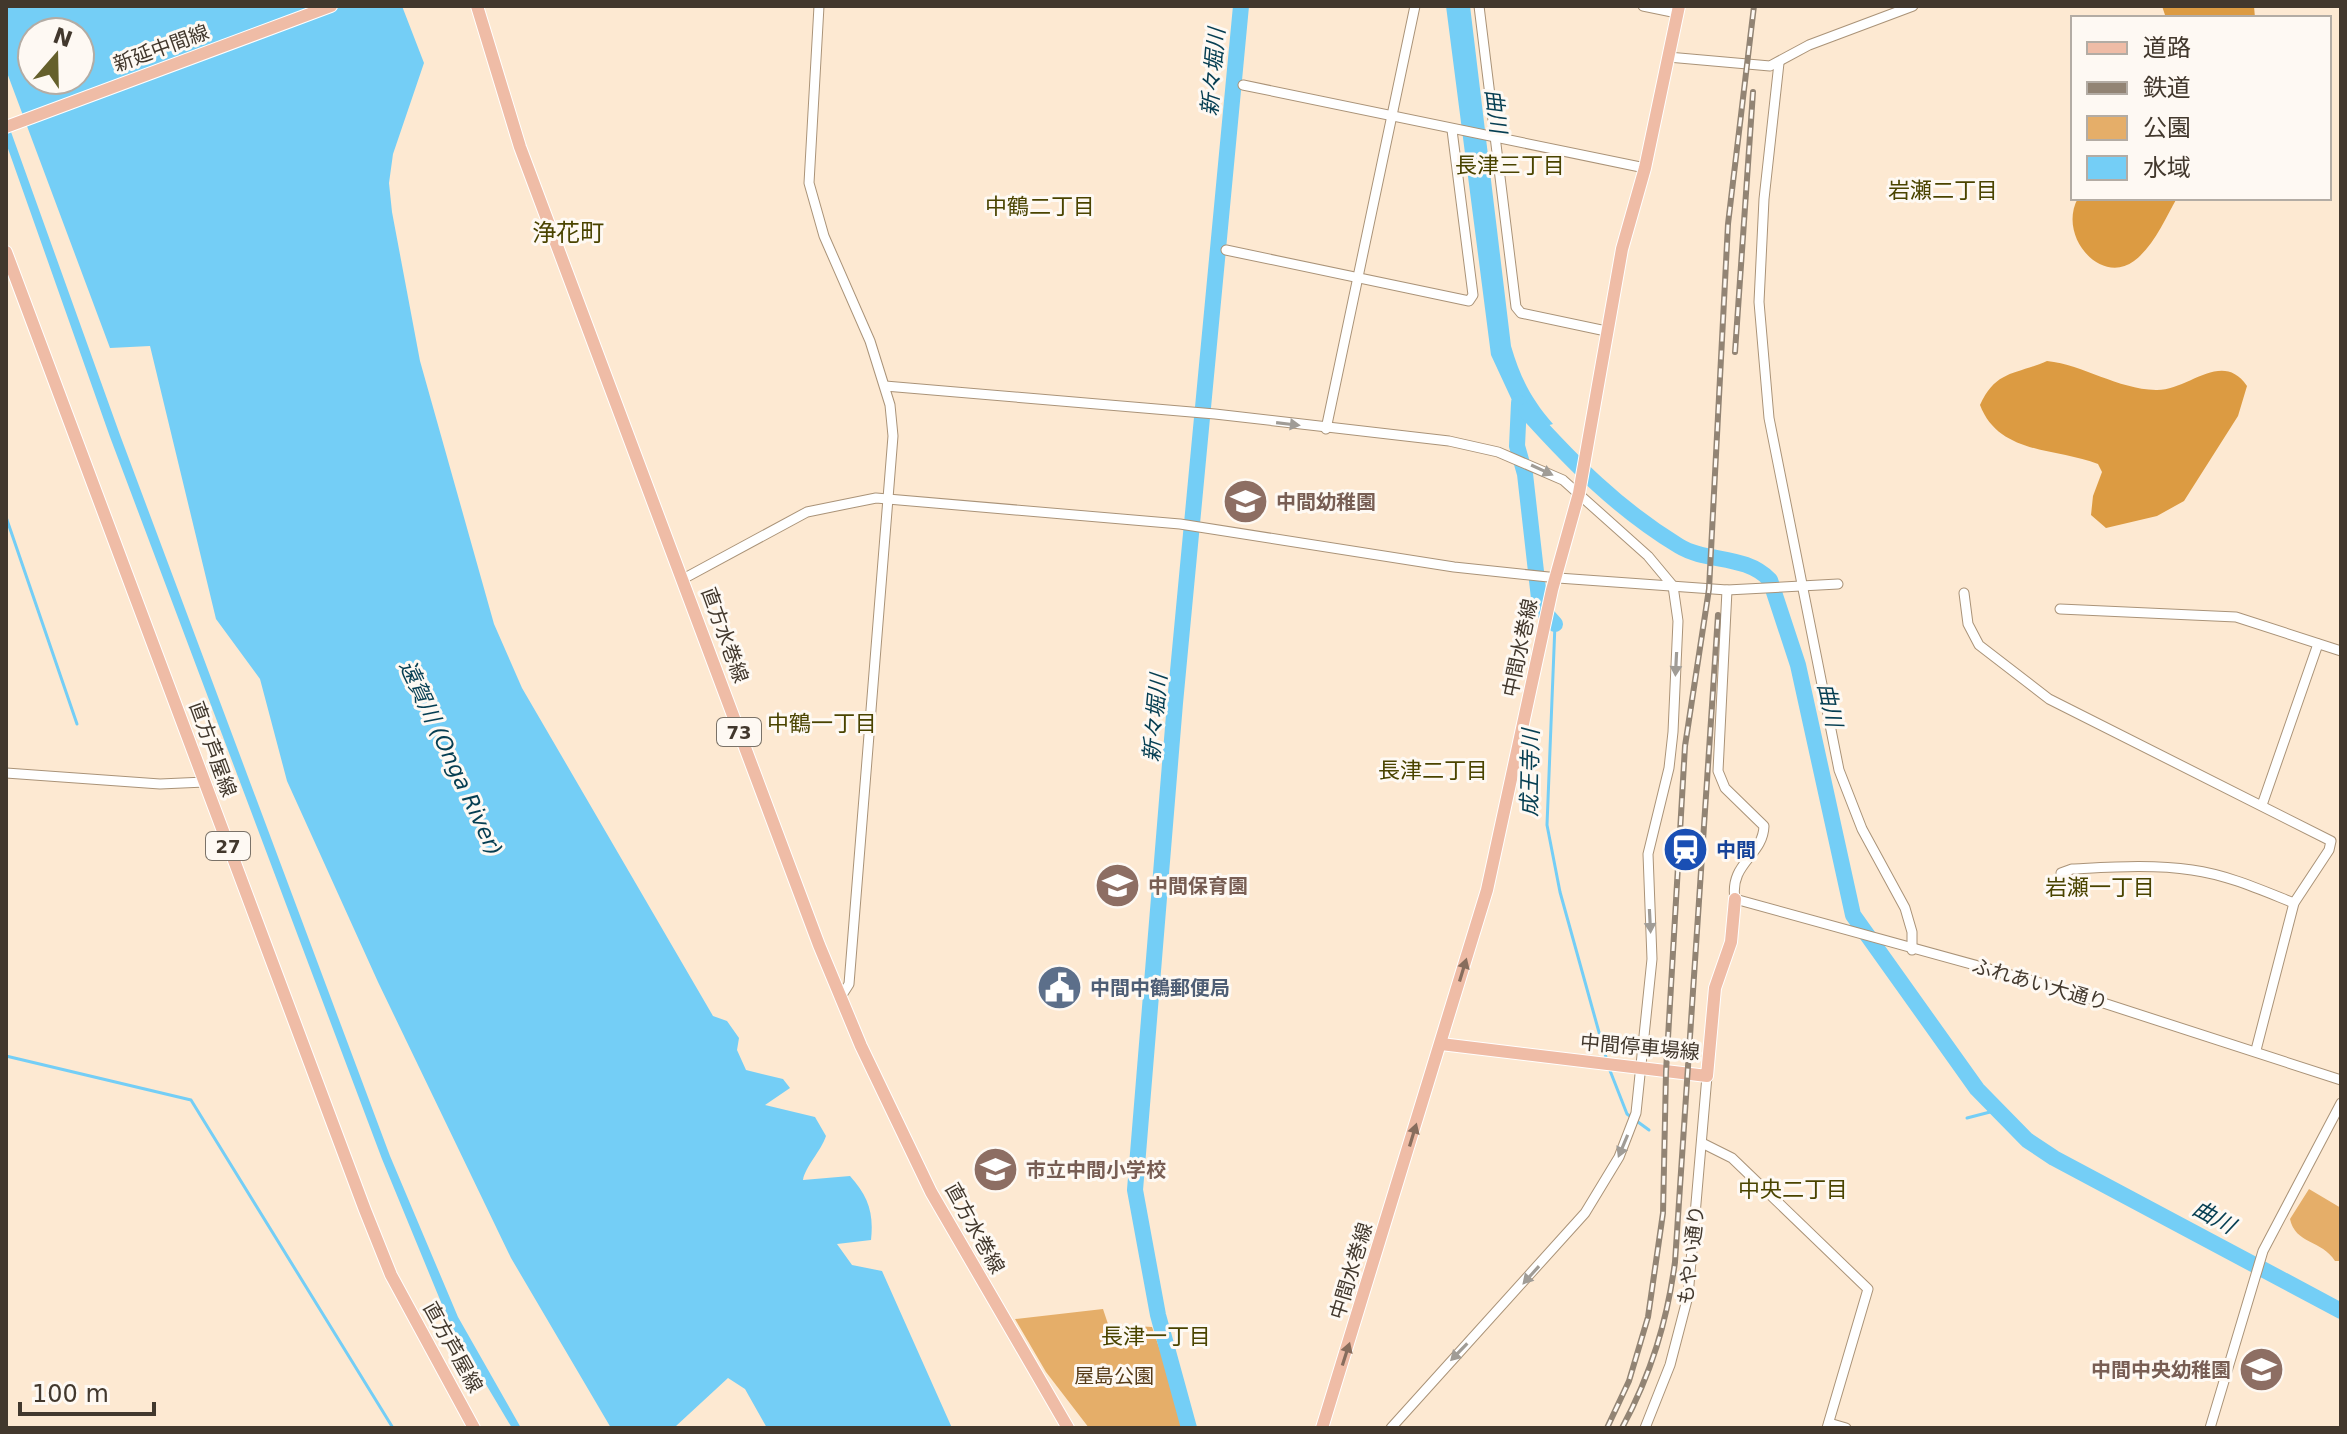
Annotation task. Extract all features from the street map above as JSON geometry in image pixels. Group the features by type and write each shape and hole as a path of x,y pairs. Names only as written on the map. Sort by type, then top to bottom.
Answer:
{"main road":[{"name":"新延中間線","path":"6,127 331,6"},
{"name":"直方水巻線","path":"477,6 520,147 840,998 931,1192 1068,1428"},
{"name":"中間水巻線","path":"1322,1428 1487,890 1552,590 1558,578 1580,488 1622,249 1645,168 1678,10"},
{"name":"直方芦屋線","path":"6,252 391,1275 474,1428"},
{"name":"中間停車場線","path":"1441,1044 1642,1071 1707,1076 1715,988 1731,942 1735,899"}],"street":[{"path":"819,6 809,183 824,236 850,291 885,386 893,436 849,984 840,998"},
{"path":"1326,429 1415,6"},
{"path":"1479,6 1516,307 1525,314 1606,331"},
{"path":"1643,6 1678,10"},
{"path":"1668,57 1755,65 1779,63 1809,45 1913,6"},
{"path":"1779,63 1764,199 1759,302 1769,418 1839,770 1862,829 1905,908 1912,932 1912,950"},
{"path":"1243,85 1645,168"},
{"path":"1226,250 1463,301 1471,299 1455,130"},
{"path":"885,386 1196,412 1449,441 1498,452 1580,488 1601,518 1648,556 1673,586 1678,621 1673,732 1669,768 1648,854 1652,959 1642,1071 1631,1126 1601,1192 1541,1265 1391,1428"},
{"path":"683,579 807,512 862,499 890,499 1184,524 1408,560 1558,578 1732,590 1838,584"},
{"path":"1732,590 1718,771 1725,788 1764,826 1760,841 1734,876 1735,899"},
{"path":"1964,593 1968,624 1979,645 2037,691 2083,718 2331,841 2329,850 2294,903 2256,1050"},
{"path":"2060,609 2236,617 2341,651"},
{"path":"2262,805 2318,644"},
{"path":"6,773 160,784 205,782"},
{"path":"2061,873 2154,867 2193,870 2240,882 2294,903"},
{"name":"ふれあい大通り","path":"1735,899 2051,986 2341,1080"},
{"name":"もやい通り","path":"1645,1428 1670,1365 1688,1296 1707,1076"},
{"path":"2210,1428 2262,1255 2274,1225 2341,1103"},
{"path":"1702,1143 1732,1158 1868,1289 1828,1425 1846,1428"}],"green space":[{"path":"2309,1189 2341,1208 2341,1261 2335,1261 2293,1227 2290,1219"},
{"name":"屋島公園","path":"1103,1309 1108,1324 1152,1327 1187,1428 1089,1428 1046,1372 1015,1319"}],"shaded area":[{"path":"2162,6 2254,6 2255,16 2165,16"},
{"path":"2077,200 2176,200 2147,248 2134,261 2121,267 2108,267 2086,253 2073,227"},
{"path":"2047,361 2142,389 2168,389 2216,371 2227,371 2247,386 2238,416 2184,501 2157,516 2106,528 2091,515 2093,496 2102,472 2098,464 2015,441 1989,421 1980,405 2000,379"}],"water":[{"name":"遠賀川 (Onga River)","path":"6,6 402,6 424,63 393,154 389,183 392,212 420,361 494,624 522,688 713,1016 727,1021 739,1038 737,1050 746,1070 783,1079 790,1088 765,1105 815,1117 826,1136 803,1180 850,1176 861,1190 872,1221 871,1240 837,1244 852,1265 882,1271 952,1428 767,1428 745,1389 728,1378 676,1426 611,1428 511,1258 378,982 287,781 260,679 216,619 150,346 110,348 6,70"},
{"path":"1446,6 1470,6 1511,346 1527,387 1553,424 1536,429 1530,420 1523,424 1491,355"},
{"path":"6,118 120,435 390,1156 458,1317 521,1428 512,1428 450,1324 382,1159 110,437 6,143"}],"waterway":[{"name":"新々堀川","path":"1189,1428 1158,1315 1135,1190 1175,703 1241,6"},
{"name":"成王寺川","path":"1519,403 1517,446 1525,474 1540,607 1555,624"},
{"name":"曲川","path":"1526,411 1597,484 1657,532 1690,551 1749,566 1770,580 1798,665 1853,915 1977,1089 2027,1140 2054,1158 2341,1311"},
{"path":"6,517 77,724"},
{"name":"成王寺川","path":"1555,624 1547,825 1560,892 1607,1061"},
{"path":"6,1056 191,1100 393,1428"},
{"name":"成王寺川","path":"1609,1068 1627,1114 1649,1130"},
{"path":"1967,1118 1994,1111"}],"railway":[{"path":"1607,1428 1629,1381 1648,1317 1663,1213 1666,1072 1685,746 1709,589 1728,224 1754,6"},
{"path":"1735,352 1753,92"},
{"path":"1622,1428 1656,1347 1675,1262 1718,615"}],"place":[{"name":"中間幼稚園","path":"1245,502"},
{"name":"中間","path":"1685,850"},
{"name":"中間保育園","path":"1117,886"},
{"name":"中間中鶴郵便局","path":"1059,988"},
{"name":"市立中間小学校","path":"995,1170"},
{"name":"中間中央幼稚園","path":"2262,1370"}],"district":[{"name":"長津三丁目","path":"1510,165"},
{"name":"岩瀬二丁目","path":"1943,190"},
{"name":"中鶴二丁目","path":"1040,206"},
{"name":"浄花町","path":"568,233"},
{"name":"中鶴一丁目","path":"822,723"},
{"name":"長津二丁目","path":"1433,770"},
{"name":"岩瀬一丁目","path":"2100,887"},
{"name":"中央二丁目","path":"1793,1189"},
{"name":"長津一丁目","path":"1156,1336"}]}
